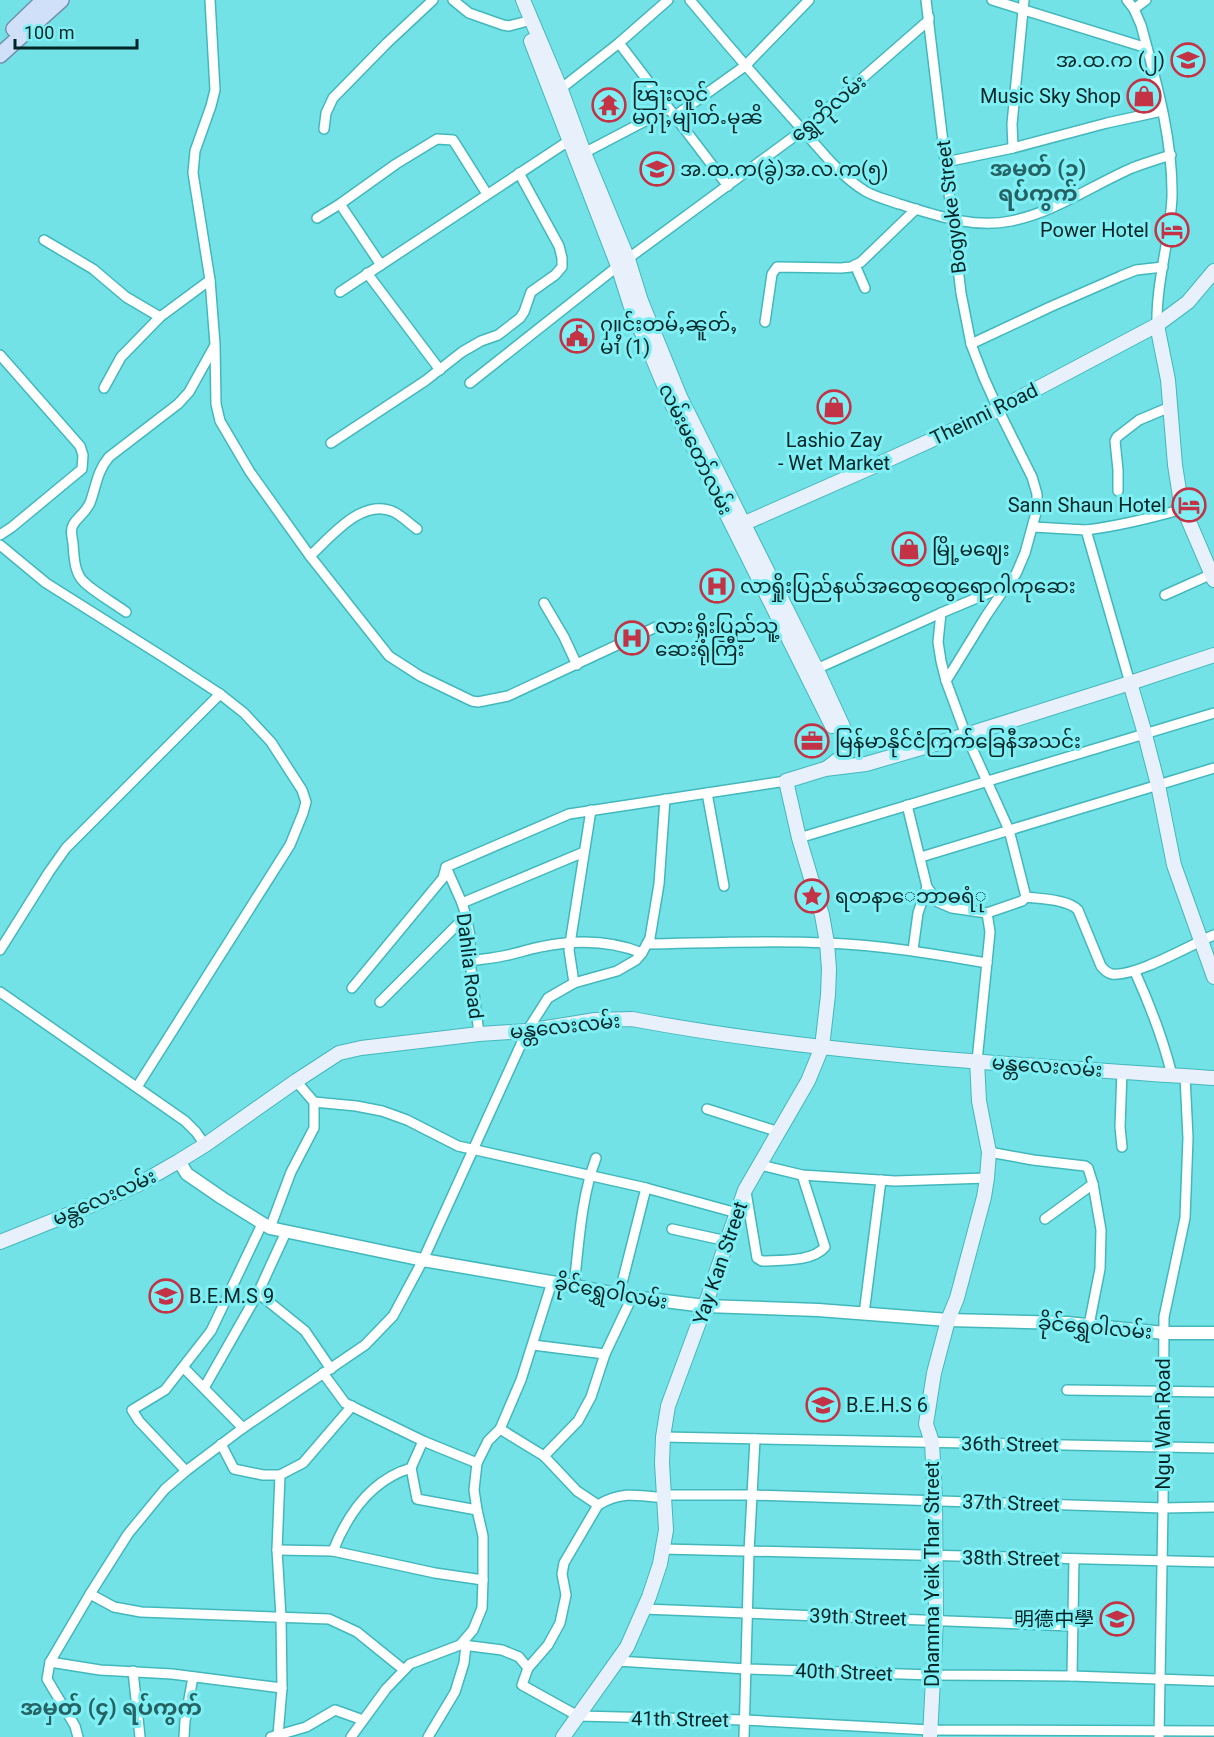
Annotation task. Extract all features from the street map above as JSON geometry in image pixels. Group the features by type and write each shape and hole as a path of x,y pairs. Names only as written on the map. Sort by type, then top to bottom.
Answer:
{"main road":[{"path":"0,42 44,0"},
{"path":"0,55 61,0"},
{"name":"လမ်းမတော်လမ်း","path":"515,0 556,93"},
{"name":"လမ်းမတော်လမ်း","path":"523,0 573,138 641,301 650,336 680,397 693,434 812,671 845,731 848,742 847,753"},
{"name":"လမ်းမတော်လမ်း","path":"573,138 584,153 623,262"},
{"name":"Theinni Road","path":"739,525 998,409 1156,325 1188,302 1214,271"},
{"path":"1156,325 1168,380 1177,483 1183,508 1213,575"},
{"path":"786,781 825,770 866,764 966,735 1214,655"},
{"path":"1130,683 1158,785 1174,865 1208,938 1214,977"},
{"path":"825,770 847,753 866,764"},
{"name":"Yay Kan Street","path":"563,1737 627,1647 644,1610 660,1564 666,1530 662,1463 668,1406 745,1190 808,1081 822,1047 828,996 827,943 822,915 799,837 786,781"},
{"name":"မန္တလေးလမ်း","path":"0,1242 139,1184 205,1145 296,1080 339,1053 361,1048 479,1034 527,1031 595,1020 632,1019 750,1039 822,1047 1214,1078"},
{"name":"Dhamma Yeik Thar Street","path":"930,1733 936,1620 936,1556 932,1442 926,1424 934,1373 948,1320 957,1298 987,1178 989,1152 979,1101 977,1061"}],"street":[{"path":"210,0 215,90 195,151 193,173 210,280 215,344 216,404 220,421 250,472 310,556 389,656 420,676 472,701 478,702 508,696 656,627"},
{"path":"324,129 326,113 333,98 433,0"},
{"path":"453,0 469,13 503,25 509,26 524,22"},
{"path":"556,93 668,0"},
{"path":"690,0 745,66 840,172 867,192 916,209 952,219 988,224 1011,221 1041,212 1131,169 1171,155"},
{"path":"584,153 672,112 745,66 809,0"},
{"name":"Bogyoke Street","path":"926,0 961,293 971,344 998,409 1032,477 1037,502 1033,527 1016,574 986,616 946,681"},
{"path":"929,20 931,0"},
{"path":"992,0 1023,5 1147,48"},
{"path":"1127,0 1141,25 1171,155 1172,200 1156,303 1156,325"},
{"path":"1134,9 1146,0"},
{"path":"1013,148 1012,124 1023,5"},
{"name":"ရွှေဘိုလမ်း","path":"470,383 623,262 803,130 929,20"},
{"path":"619,43 728,186"},
{"path":"946,162 1162,111"},
{"path":"340,292 573,138"},
{"path":"317,218 437,139 453,140 487,194"},
{"path":"331,443 440,370 462,352 481,341 498,335 520,318 531,292 555,275 562,267 559,246 519,174"},
{"path":"340,204 381,265"},
{"path":"765,322 774,268 841,268 855,265 861,262 916,209"},
{"path":"44,240 93,269 126,297 160,317"},
{"path":"855,265 865,288"},
{"path":"971,344 1121,276 1136,270 1163,267"},
{"path":"367,273 440,370"},
{"path":"104,388 121,357 160,317 210,280"},
{"path":"126,612 83,582 74,558 71,531 73,525 86,512 93,496 98,473 109,457 178,404 189,392 215,344"},
{"path":"0,355 80,446 83,455 82,469 0,535"},
{"path":"1118,490 1115,441 1117,437 1139,420 1170,407"},
{"path":"1033,527 1086,530 1112,527 1146,520 1183,508"},
{"path":"310,556 352,518 369,510 381,509 393,512 417,529"},
{"path":"1086,530 1130,683"},
{"path":"0,545 46,583 220,694 244,713 271,742 302,790 306,802 290,845 137,1087"},
{"path":"1165,596 1213,575"},
{"path":"812,671 1009,583"},
{"path":"544,603 564,637 576,665"},
{"path":"941,613 938,642 940,661 966,735 1009,830 1026,897"},
{"path":"0,950 66,848 220,694"},
{"path":"799,837 1214,713"},
{"path":"921,857 1214,768"},
{"path":"352,988 443,878 446,867 569,814 786,781"},
{"path":"707,793 723,886"},
{"path":"78,1737 75,1726 47,1679 50,1662 90,1594 128,1534 165,1489 243,1428 365,1345 393,1316 423,1260 527,1031 548,998 574,983 617,971 636,960 645,948 650,938 659,884 665,799"},
{"path":"907,805 927,887 938,902 952,908 987,913 1022,901 1026,897"},
{"path":"574,983 569,950 591,810"},
{"path":"462,903 584,852"},
{"name":"Dahlia Road","path":"446,867 462,903 470,936 470,961 479,1034"},
{"path":"913,950 918,913 927,887"},
{"path":"1026,897 1074,906 1078,910 1101,966 1106,972 1113,974 1136,972 1208,938"},
{"path":"977,1061 990,932 987,913"},
{"path":"380,1002 466,916"},
{"path":"470,961 570,943 609,943 645,948 724,942 827,943 913,950 987,963"},
{"name":"Ngu Wah Road","path":"1136,972 1178,1076 1188,1138 1185,1218 1164,1317 1159,1733"},
{"path":"0,992 185,1121 205,1145"},
{"path":"1122,1071 1120,1127 1122,1147"},
{"path":"186,1471 139,1421 132,1410 165,1390 211,1331 266,1226 314,1128 314,1102 296,1080"},
{"path":"314,1102 382,1111 407,1120 458,1146 646,1188 737,1213"},
{"path":"708,1109 779,1131"},
{"path":"989,1152 1088,1168 1101,1230 1100,1269 1089,1325"},
{"path":"574,1286 580,1229 590,1176 596,1158"},
{"name":"ခိုင်ရွှေဝါလမ်း","path":"179,1161 187,1174 266,1226 423,1260 632,1298 705,1306 818,1310 948,1320 1067,1323 1164,1333 1214,1333"},
{"path":"760,1165 802,1175 881,1180 987,1178"},
{"path":"745,1190 757,1258 762,1261 803,1259 822,1251 825,1247 802,1175"},
{"path":"864,1314 881,1180"},
{"path":"1045,1219 1093,1184"},
{"path":"619,1295 646,1188"},
{"path":"672,1229 727,1241"},
{"path":"204,1388 258,1293 286,1232"},
{"path":"428,1737 455,1692 464,1663 463,1645 473,1630 482,1608 483,1536 474,1490 477,1463 488,1440 500,1429 521,1380 552,1282"},
{"path":"258,1293 305,1331 345,1403 423,1441 477,1463"},
{"path":"544,1456 578,1421 591,1397 605,1354 632,1298"},
{"path":"533,1345 605,1354"},
{"path":"184,1368 243,1428"},
{"path":"1067,1390 1214,1392"},
{"path":"221,1444 234,1469 263,1475 280,1475 303,1463 352,1406"},
{"path":"500,1429 544,1456 577,1491 598,1505 564,1563 562,1574 566,1595 560,1623 548,1645 528,1668 522,1685 578,1716"},
{"name":"36th Street","path":"663,1437 1214,1448"},
{"path":"744,1737 749,1552 755,1439"},
{"path":"423,1441 411,1468 417,1499 477,1510"},
{"path":"333,1551 342,1528 362,1499 394,1473 411,1468"},
{"path":"280,1475 277,1550 282,1688 274,1736 306,1727 335,1710 363,1720"},
{"name":"37th Street","path":"598,1505 611,1498 632,1494 752,1495 1163,1508 1214,1507"},
{"name":"38th Street","path":"663,1549 1214,1562"},
{"path":"277,1550 333,1551 435,1573 483,1580"},
{"path":"1072,1676 1074,1559"},
{"path":"90,1594 114,1607 141,1612 329,1619 357,1632 404,1670"},
{"name":"39th Street","path":"644,1610 1072,1626"},
{"path":"354,1736 386,1689 410,1664 463,1645 502,1650 519,1657 528,1668"},
{"name":"40th Street","path":"617,1661 747,1669 1214,1681"},
{"path":"50,1662 100,1670 172,1674 282,1688"},
{"path":"133,1671 140,1737"},
{"path":"184,1737 194,1677"},
{"name":"41th Street","path":"578,1716 745,1720 930,1733 1214,1731"}],"place":[{"name":"အ.ထ.က (၂)","path":"1188,60"},
{"name":"Music Sky Shop","path":"1144,96"},
{"name":"ၽြႃးလူင် မႁႃႇမျၢတ်ႉမုၼိ","path":"609,105"},
{"name":"အ.ထ.က(ခွဲ)အ.လ.က(၅)","path":"657,169"},
{"name":"Power Hotel","path":"1172,230"},
{"name":"ႁူင်းတမ်ႇၼူတ်ႇ မၢႆ (1)","path":"577,336"},
{"name":"Lashio Zay - Wet Market","path":"834,407"},
{"name":"Sann Shaun Hotel","path":"1189,505"},
{"name":"မြို့မဈေး","path":"909,549"},
{"name":"လာရှိုးပြည်နယ်အထွေထွေရောဂါကုဆေး","path":"717,586"},
{"name":"လားရှိုးပြည်သူ့ ဆေးရုံကြီး","path":"632,638"},
{"name":"မြန်မာနိုင်ငံကြက်ခြေနီအသင်း","path":"812,741"},
{"name":"ရတနာေဘာဓရံု","path":"812,896"},
{"name":"B.E.M.S 9","path":"166,1296"},
{"name":"B.E.H.S 6","path":"823,1405"},
{"name":"明德中學","path":"1117,1619"}],"district":[{"name":"အမှတ် (၃) ရပ်ကွက်","path":"1038,180"},
{"name":"အမှတ် (၄) ရပ်ကွက်","path":"111,1707"}]}
